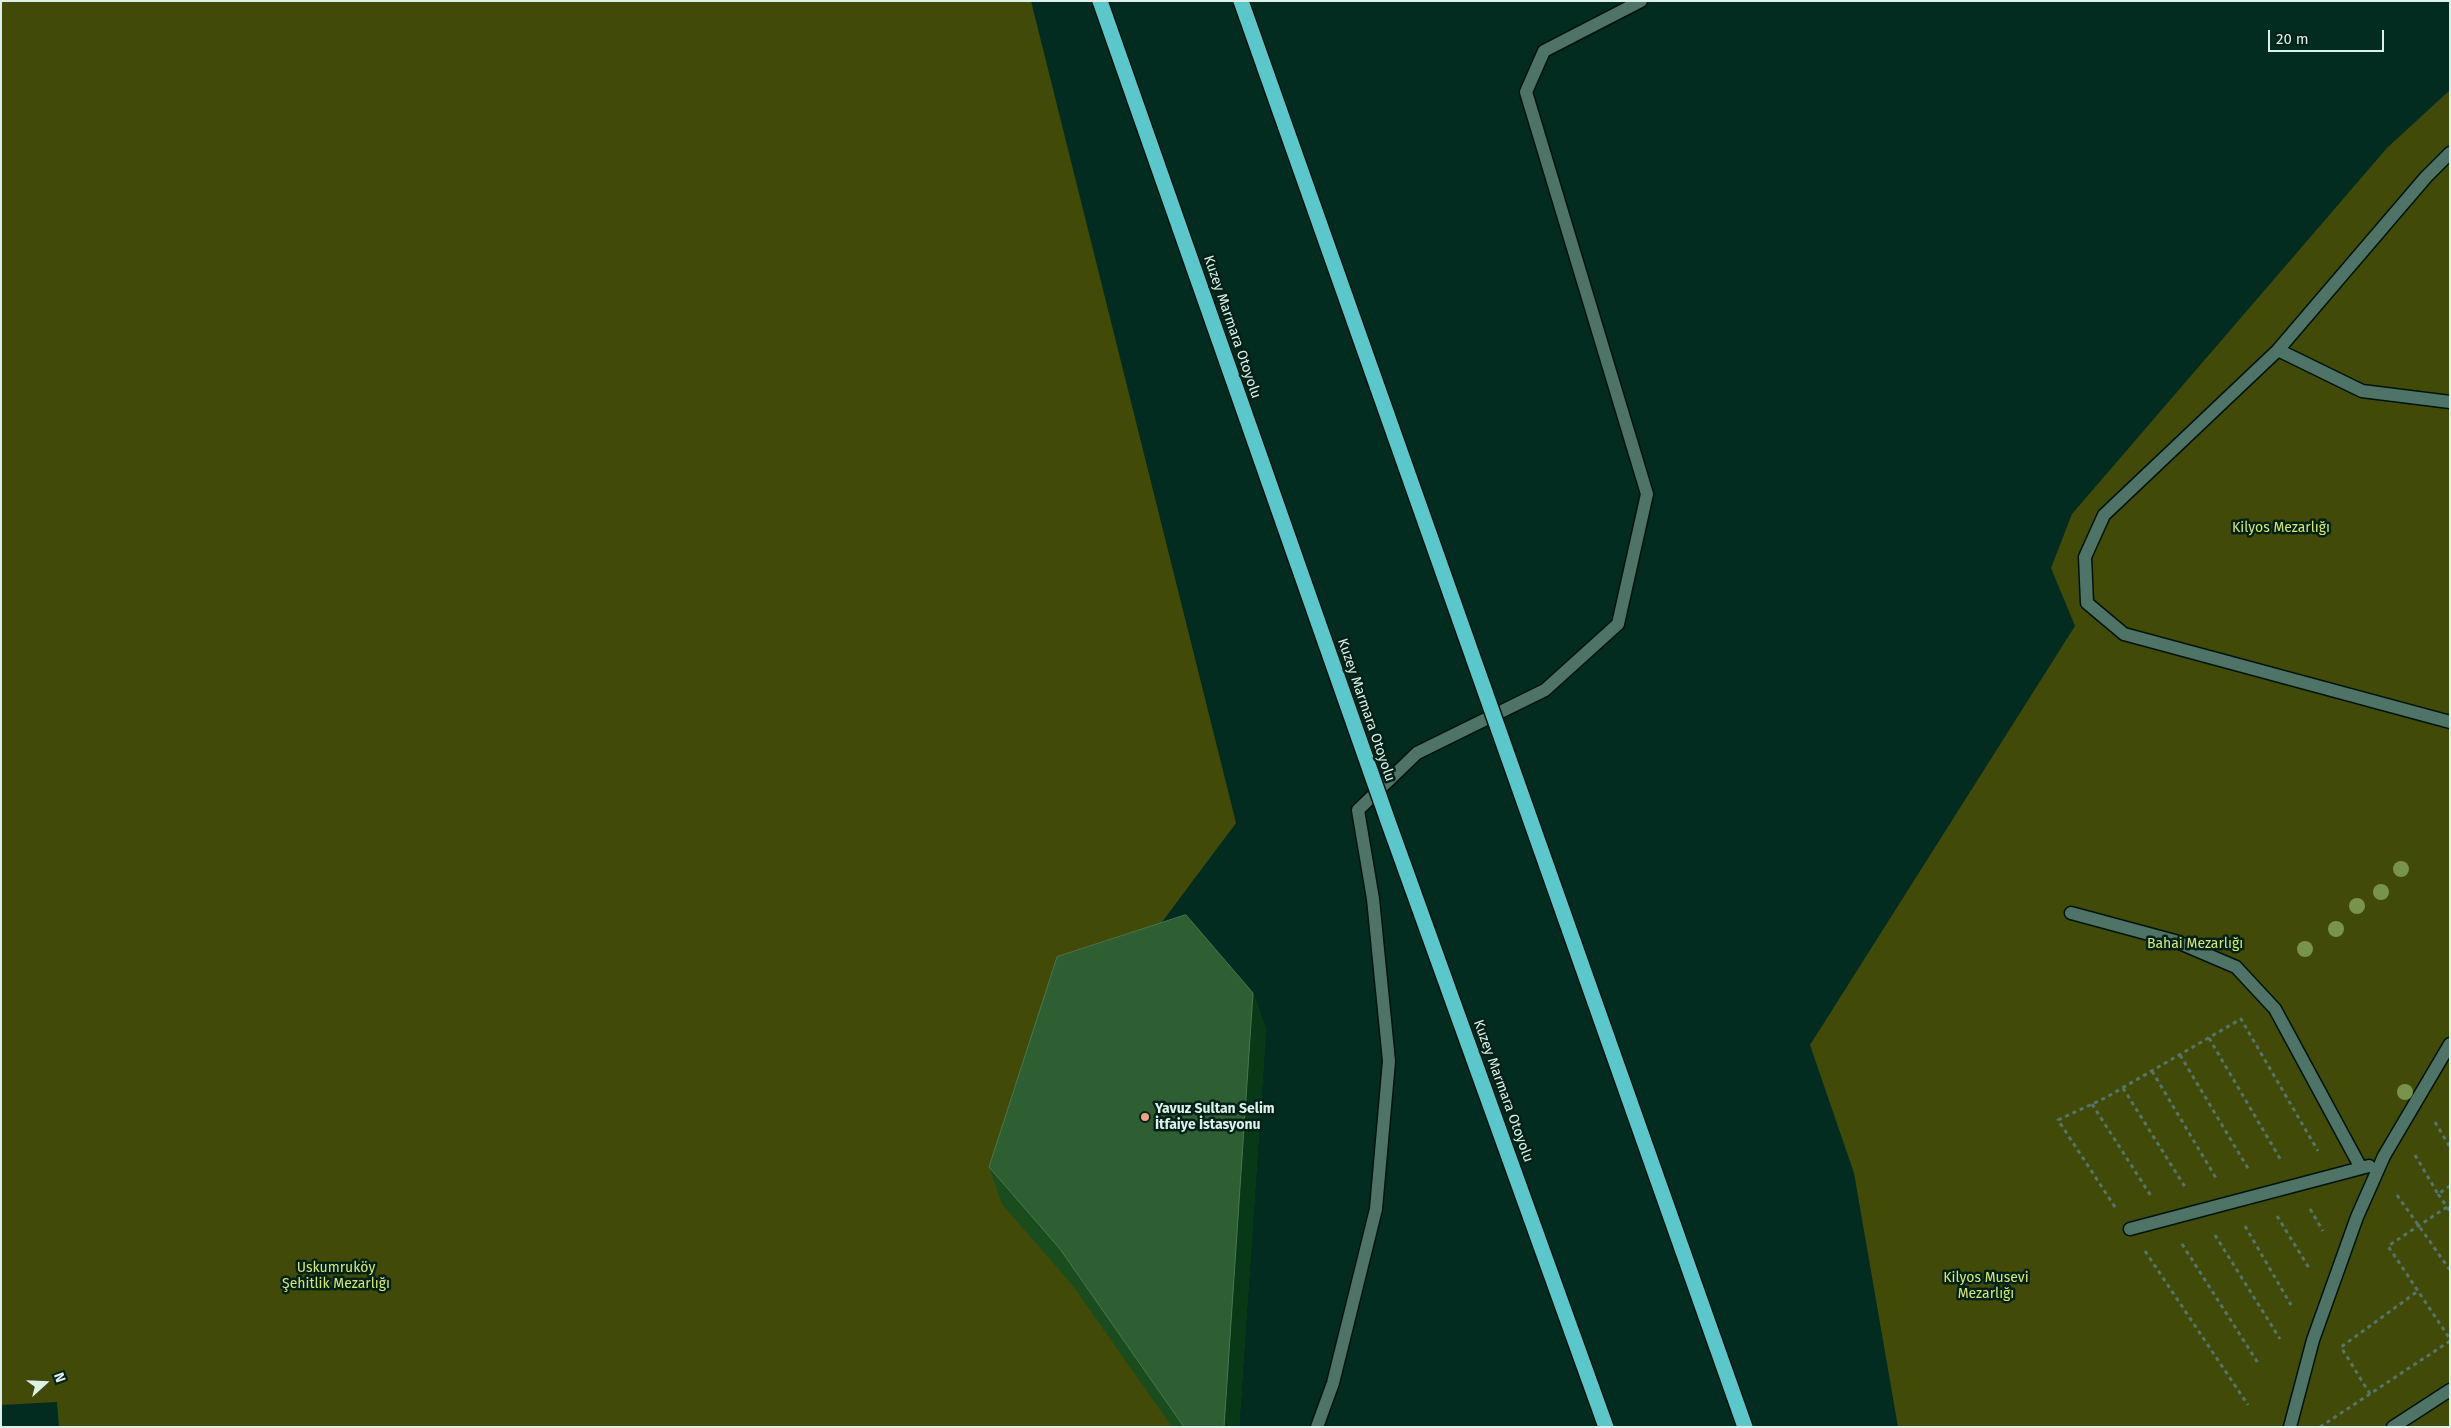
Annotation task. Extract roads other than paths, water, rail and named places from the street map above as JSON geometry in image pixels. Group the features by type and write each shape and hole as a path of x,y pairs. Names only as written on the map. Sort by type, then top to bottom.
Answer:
{"highway":[{"name":"Kuzey Marmara Otoyolu","path":"1100,1 1382,805 1606,1427"},
{"path":"1241,1 1745,1427"}],"lane":[{"path":"1317,1427 1333,1383 1376,1208 1389,1061 1372,899 1358,810 1416,753 1545,690 1618,624 1647,494 1526,92 1544,51 1642,1"},
{"path":"2450,153 2426,177 2278,350 2104,515 2085,557 2087,603 2124,634 2450,722"},
{"path":"2278,350 2362,391 2450,402"},
{"path":"2071,913 2175,942 2236,967 2275,1009 2361,1168"},
{"path":"2290,1427 2313,1340 2357,1218 2379,1166 2450,1044"},
{"path":"2130,1229 2333,1177 2361,1168 2379,1166"},
{"path":"2393,1427 2450,1390"}],"place":[{"name":"Yavuz Sultan Selim İtfaiye İstasyonu","path":"1145,1117"}],"park label":[{"name":"Kilyos Mezarlığı","path":"2281,528"},
{"name":"Bahai Mezarlığı","path":"2195,944"},
{"name":"Uskumruköy Şehitlik Mezarlığı","path":"336,1276"},
{"name":"Kilyos Musevi Mezarlığı","path":"1986,1286"}]}
